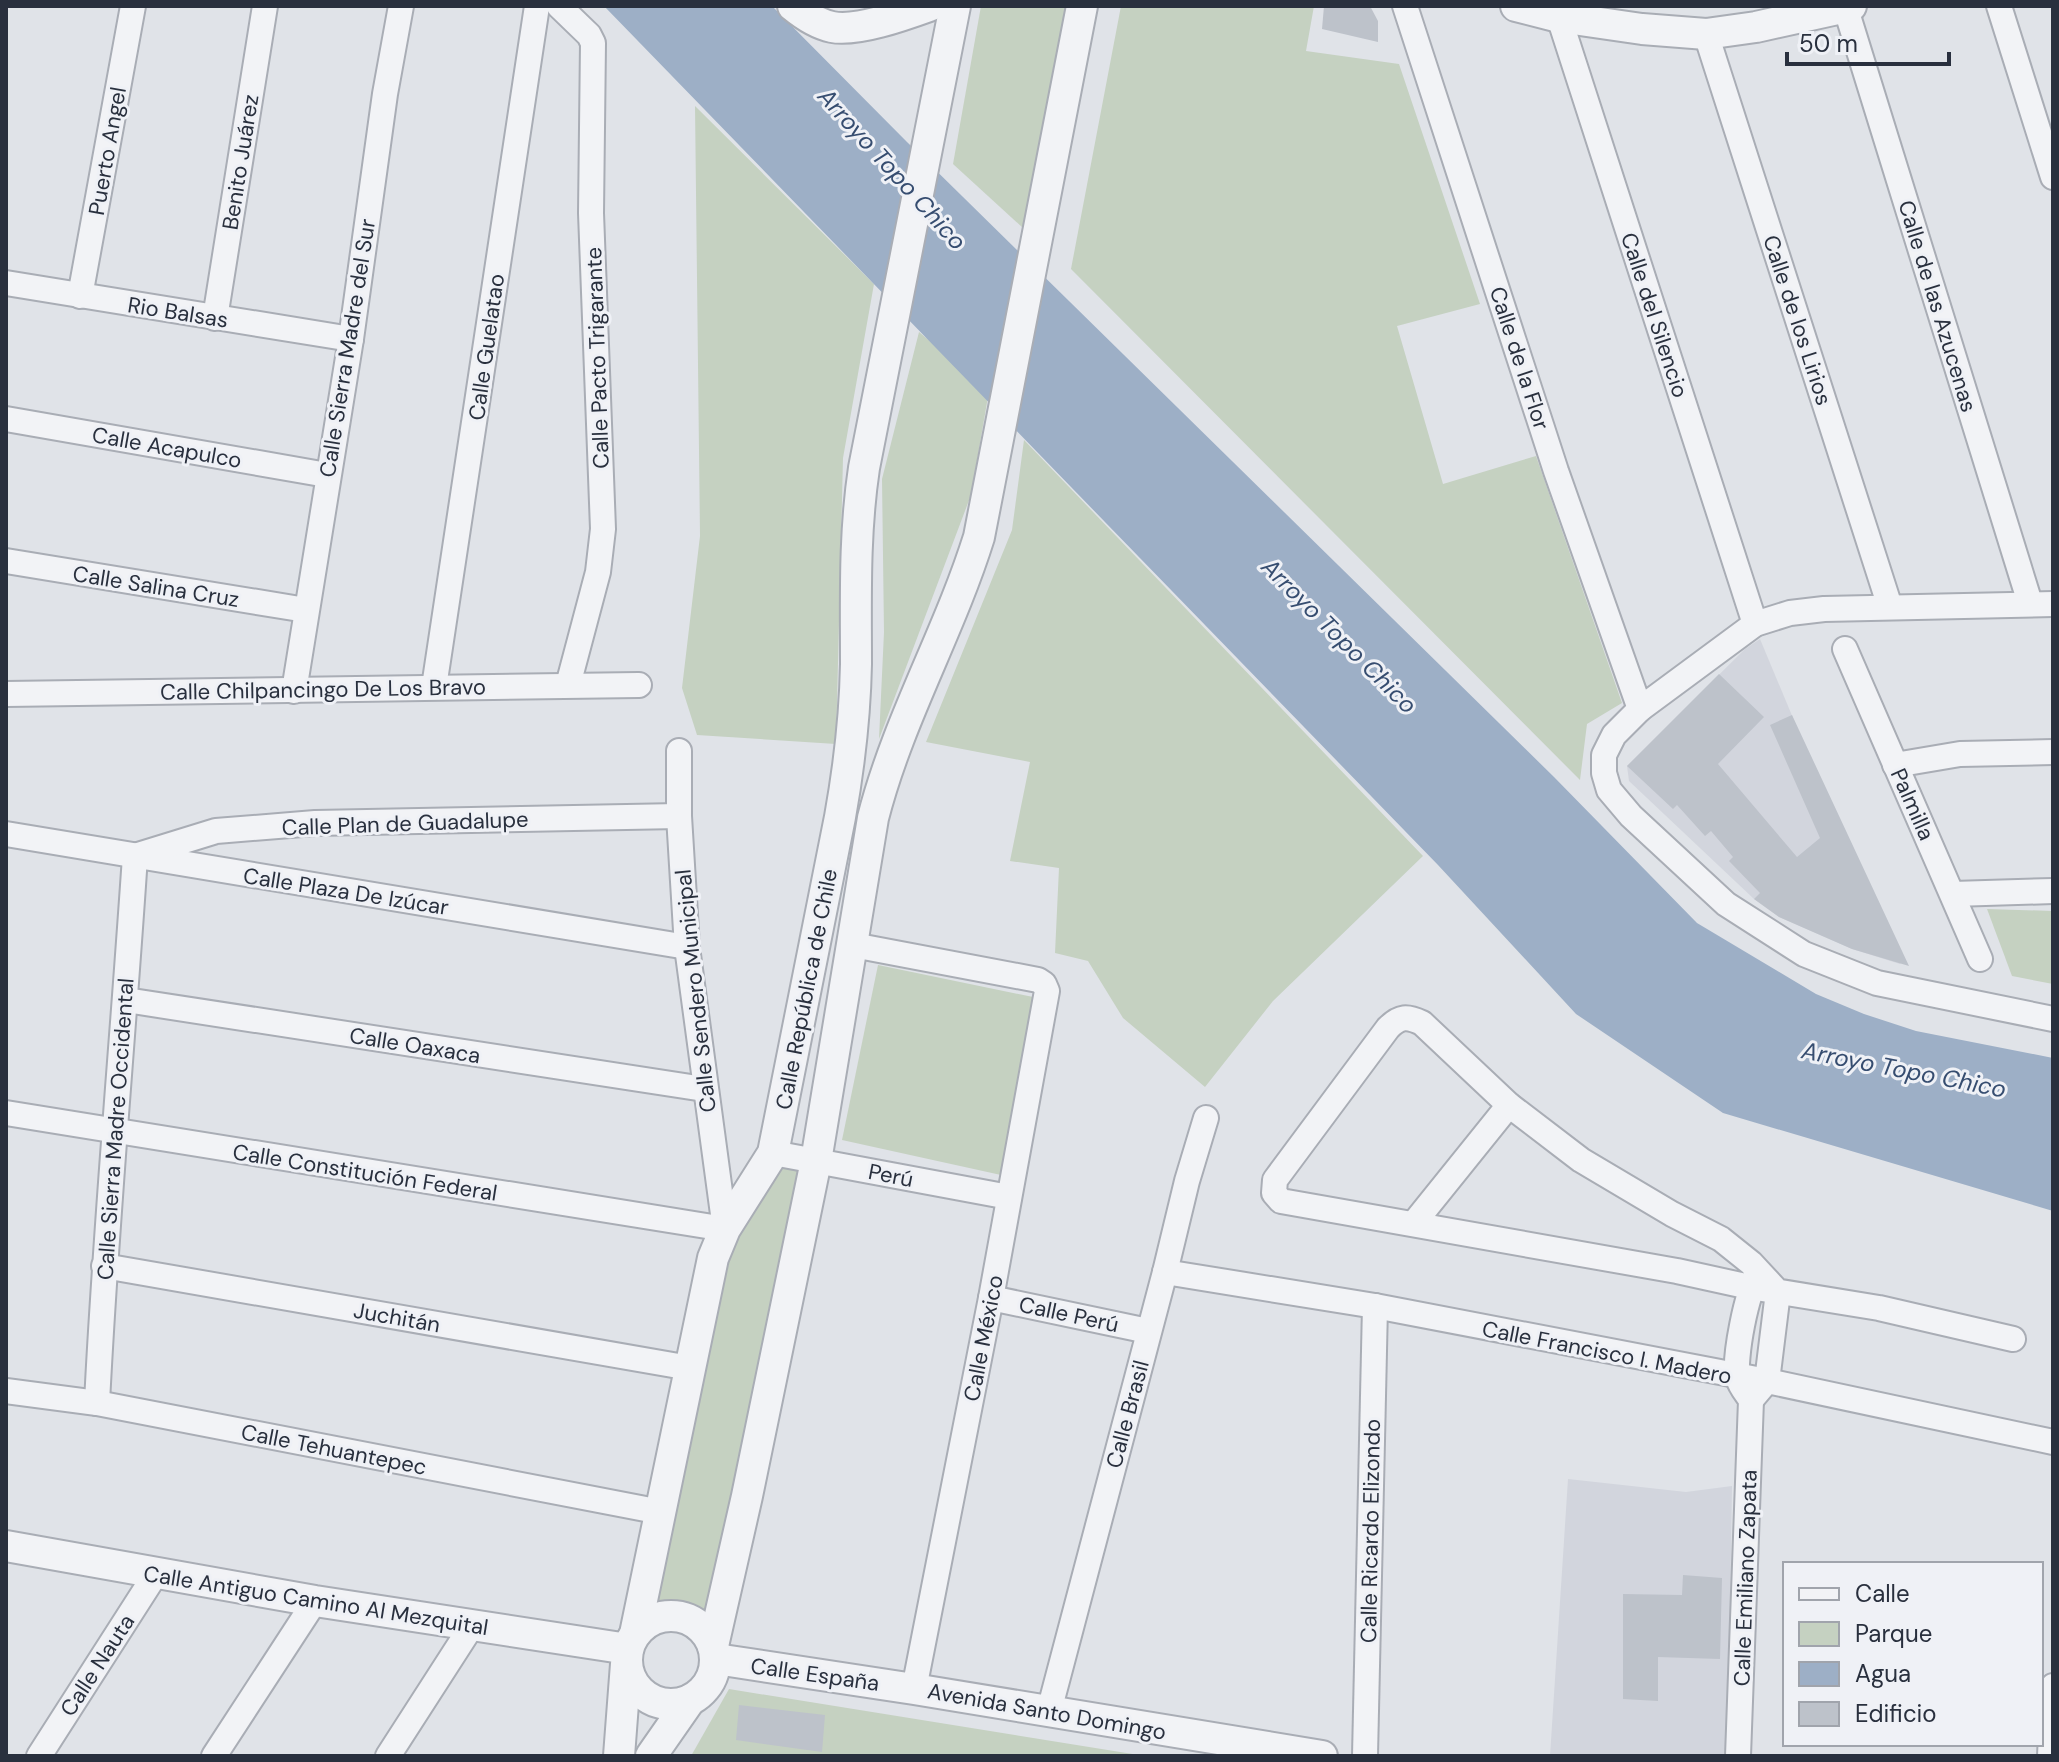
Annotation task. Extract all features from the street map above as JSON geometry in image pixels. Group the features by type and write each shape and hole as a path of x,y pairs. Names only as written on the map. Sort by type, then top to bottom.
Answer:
{"street":[{"name":"Puerto Angel","path":"80,296 133,6"},
{"name":"Benito Juárez","path":"215,318 265,6"},
{"name":"Calle Sierra Madre del Sur","path":"294,691 401,6"},
{"name":"Calle Guelatao","path":"434,687 537,6"},
{"name":"Calle Pacto Trigarante","path":"559,6 593,43 591,213 603,529 598,572 568,685"},
{"path":"793,6 819,23 837,17 867,24 929,6"},
{"name":"Calle República de Chile","path":"619,1756 629,1648 661,1512 703,1295 725,1229 773,1153 849,767 856,668 856,515 955,6"},
{"name":"Calle República de Chile","path":"715,1652 816,1161 873,818 901,728 970,566 979,537 1082,6"},
{"name":"Calle de la Flor","path":"1405,6 1556,471 1640,709"},
{"path":"1516,6 1642,29 1706,34 1756,27 1847,7"},
{"path":"1999,6 2053,177"},
{"name":"Calle de las Azucenas","path":"1847,7 2042,604"},
{"name":"Calle del Silencio","path":"1559,12 1755,624"},
{"name":"Calle de los Lirios","path":"1706,34 1890,607"},
{"name":"Rio Balsas","path":"6,283 351,339"},
{"name":"Calle Acapulco","path":"6,419 327,475"},
{"name":"Calle Salina Cruz","path":"6,561 306,610"},
{"path":"2042,604 1813,610 1790,613 1755,624 1640,709 1614,735 1604,755 1604,773 1609,790 1631,816 1726,904 1804,954 1877,983 2053,1019"},
{"name":"Palmilla","path":"1845,649 1980,959"},
{"name":"Calle Chilpancingo De Los Bravo","path":"6,694 639,685"},
{"name":"Calle Sendero Municipal","path":"679,751 679,816 687,947 725,1229"},
{"path":"1895,765 1960,754 2053,752"},
{"name":"Calle Plan de Guadalupe","path":"135,856 216,831 315,823 679,816"},
{"name":"Calle Plaza De Izúcar","path":"6,834 687,947"},
{"name":"Calle Sierra Madre Occidental","path":"97,1403 113,1132 126,1000 135,856"},
{"path":"1953,894 2053,891"},
{"name":"Calle México","path":"853,945 1038,980 1046,986 991,1298 914,1689"},
{"name":"Calle Oaxaca","path":"126,1000 704,1089"},
{"path":"1755,1280 1721,1239 1581,1160 1509,1105 1422,1023 1402,1017 1388,1028 1273,1186 1274,1193 1281,1201 1677,1271 1755,1280 1778,1292 1879,1308 2013,1339"},
{"path":"1414,1223 1509,1105"},
{"name":"Calle Constitución Federal","path":"6,1113 725,1229"},
{"name":"Calle Brasil","path":"1049,1711 1206,1118"},
{"name":"Perú","path":"773,1153 1009,1197"},
{"name":"Juchitán","path":"104,1266 690,1368"},
{"name":"Calle Francisco I. Madero","path":"1165,1272 1375,1306 1737,1377"},
{"path":"1755,1280 1742,1327 1737,1377 1759,1390 2050,1440"},
{"name":"Calle Emiliano Zapata","path":"1738,1756 1759,1390 1778,1292"},
{"name":"Calle Perú","path":"991,1298 1148,1331"},
{"name":"Calle Ricardo Elizondo","path":"1365,1756 1375,1306"},
{"name":"Calle Tehuantepec","path":"6,1391 97,1403 661,1512"},
{"name":"Calle Antiguo Camino Al Mezquital","path":"6,1546 155,1575 629,1648"},
{"name":"Calle Nauta","path":"39,1756 155,1575"},
{"path":"214,1756 315,1601"},
{"path":"657,1617 685,1617 698,1624 715,1652 709,1684 701,1694 690,1700 666,1704 643,1695 634,1685 629,1648 645,1623 657,1617"},
{"path":"388,1756 473,1624"},
{"name":"Calle España","path":"715,1652 914,1689"},
{"path":"2050,1756 2053,1686"},
{"name":"Avenida Santo Domingo","path":"914,1689 1322,1756"},
{"path":"651,1756 690,1700"}],"shaded area":[{"path":"1760,639 1803,742 1904,960 1900,964 1852,949 1779,917 1754,899 1629,781 1627,766 1745,649"},
{"path":"1568,1479 1686,1492 1732,1486 1728,1756 1550,1756"}],"green space":[{"path":"981,6 1072,6 1023,228 953,164"},
{"path":"1121,6 1314,6 1306,51 1399,64 1480,304 1397,326 1443,484 1536,456 1622,703 1587,724 1580,780 1071,269"},
{"path":"695,106 874,284 843,458 836,744 697,735 682,688 700,536"},
{"path":"919,332 989,391 971,495 879,739 884,632 882,479"},
{"path":"1024,440 1423,856 1273,1001 1205,1087 1123,1018 1088,961 1055,953 1059,868 1010,861 1030,762 926,742 1012,530"},
{"path":"1987,909 2053,911 2053,984 2012,976"},
{"path":"878,965 1038,998 1001,1175 842,1140"},
{"path":"785,1163 799,1168 709,1612 655,1606 738,1220"},
{"path":"729,1689 1145,1756 691,1756"}],"water":[{"name":"Arroyo Topo Chico","path":"604,6 772,6 1554,777 1697,923 1816,994 1864,1014 1916,1031 2053,1058 2053,1211 1723,1113 1576,1014 1438,865"}],"building":[{"path":"1324,6 1370,6 1378,21 1378,42 1322,29"},
{"path":"1719,674 1764,717 1718,764 1797,857 1820,838 1770,725 1792,715 1909,966 1852,949 1779,917 1754,899 1760,893 1729,861 1733,857 1711,831 1705,836 1677,805 1673,809 1627,766"},
{"path":"1683,1575 1722,1578 1720,1659 1658,1657 1658,1701 1623,1699 1623,1594 1682,1595"},
{"path":"739,1705 825,1715 822,1752 736,1740"}]}
